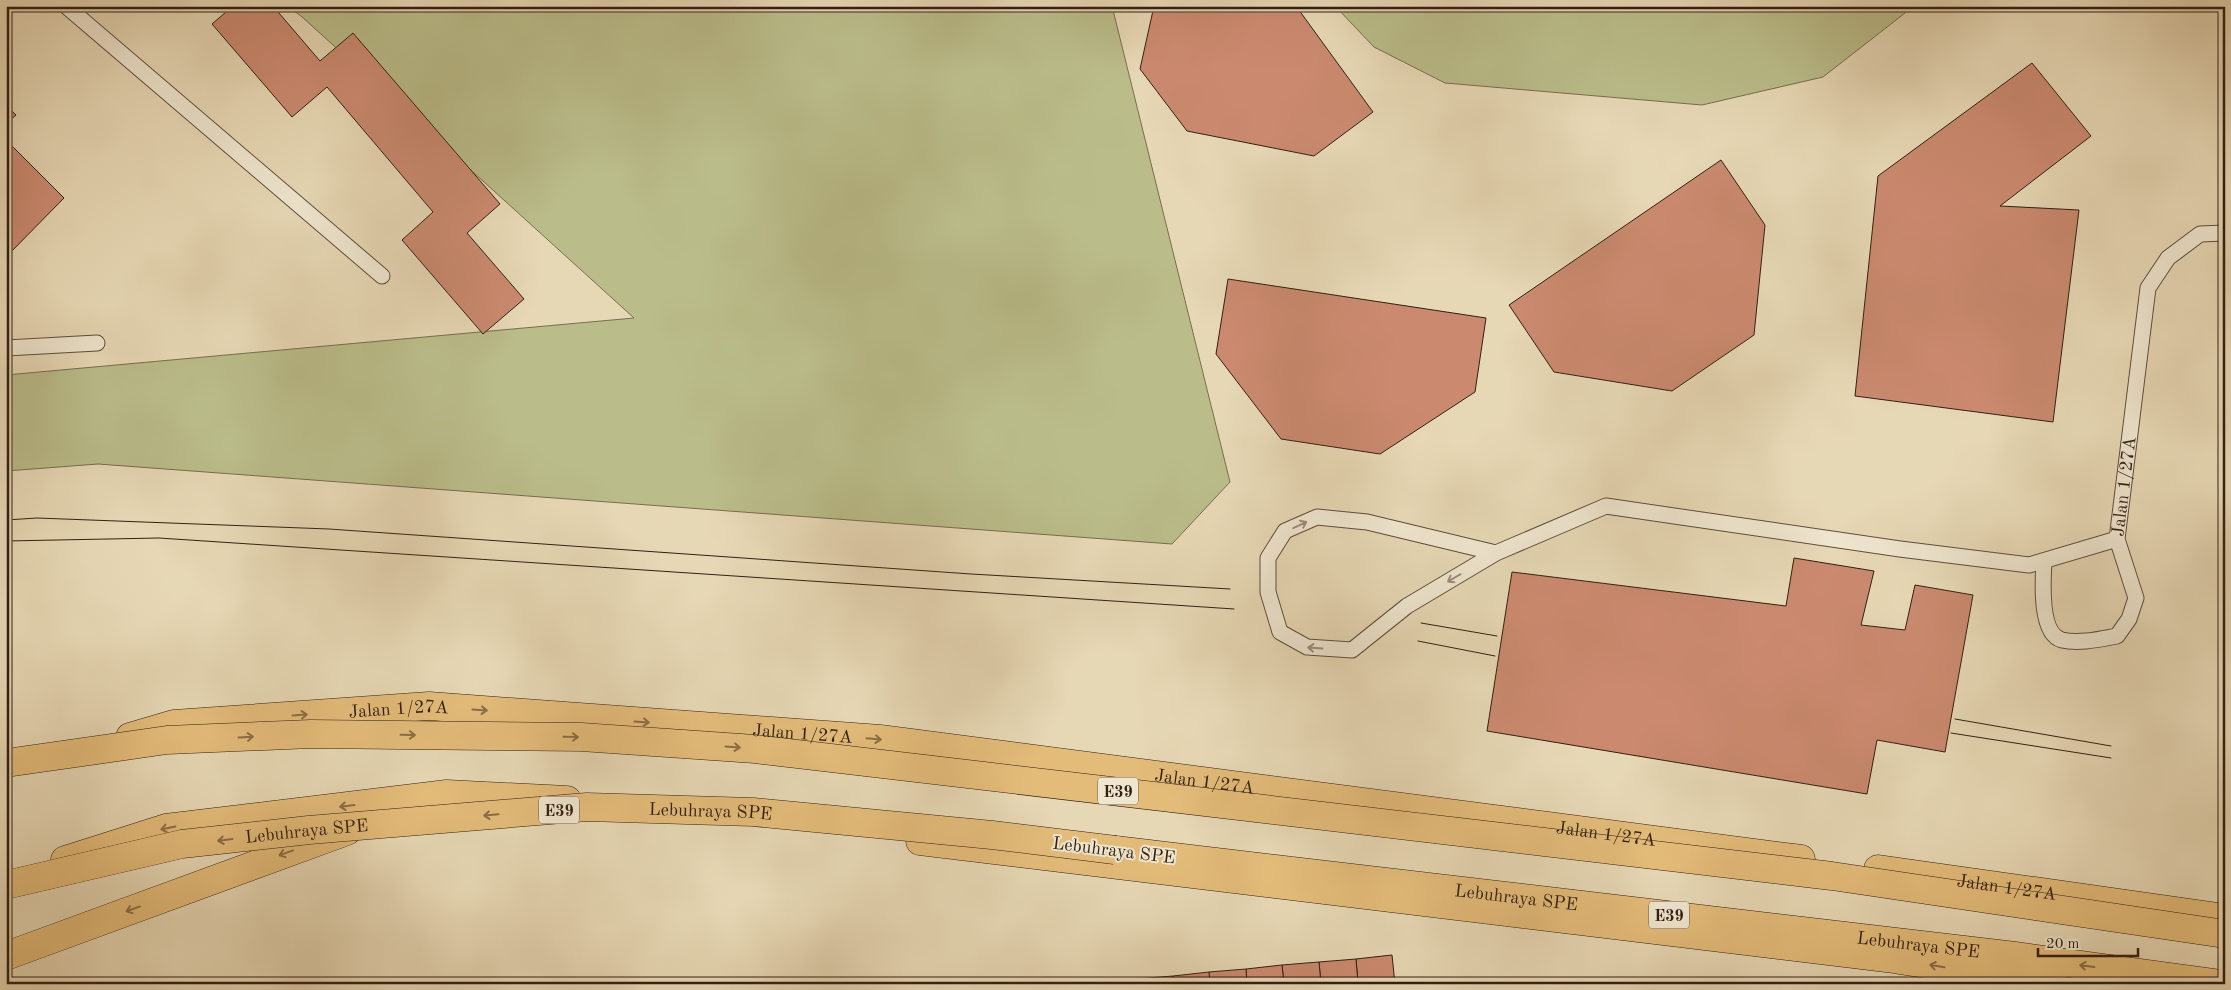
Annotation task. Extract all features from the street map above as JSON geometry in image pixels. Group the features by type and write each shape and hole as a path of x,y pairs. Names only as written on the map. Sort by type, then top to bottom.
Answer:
{"main road":[{"name":"Jalan 1/27A","path":"8,769 174,724 429,706 880,739 1840,864 2225,918"},
{"name":"E39","path":"8,769 167,740 311,734 581,737 755,749 1832,876 2225,934"},
{"path":"6,956 447,794"},
{"path":"6,879 166,828 447,794 620,802 763,822 1877,957 2054,984"},
{"name":"Lebuhraya SPE","path":"6,885 182,844 309,830 587,807 753,812 1039,841 2015,956 2222,984"}],"lane":[{"path":"66,6 382,276"},
{"name":"Jalan 1/27A","path":"1496,553 1367,522 1317,516 1285,531 1268,558 1268,592 1280,632 1307,647 1352,650 1407,606 1496,553 1606,506 1900,549 2029,565 2117,539 2148,288 2168,258 2200,234 2225,233"},
{"path":"6,348 97,343"},
{"path":"2044,561 2045,614 2052,632 2061,640 2094,641 2117,636 2129,619 2136,598 2117,539"}],"green space":[{"path":"287,6 1112,6 1230,482 1172,544 98,464 6,471 6,375 634,318 301,16"},
{"path":"1335,6 1914,6 1823,77 1702,105 1445,83 1374,47"}],"building":[{"path":"233,6 273,6 320,61 353,33 500,204 467,233 524,299 483,334 402,240 433,212 327,87 292,117 212,24"},
{"path":"1154,6 1296,6 1373,112 1314,156 1187,131 1140,69"},
{"path":"2032,63 2091,136 2000,206 2079,210 2053,422 1855,396 1878,176"},
{"path":"6,105 16,115 6,124"},
{"path":"6,140 64,198 6,257"},
{"path":"1721,160 1765,225 1754,335 1672,391 1554,372 1509,305"},
{"path":"1228,279 1486,318 1475,392 1380,454 1281,439 1216,354"},
{"path":"1794,558 1874,571 1861,625 1905,630 1915,585 1973,595 1945,752 1877,740 1867,794 1487,731 1512,572 1786,606"},
{"path":"1392,955 1395,984 1358,984 1356,959"},
{"path":"1356,959 1358,984 1321,984 1319,962"},
{"path":"1319,962 1321,984 1284,984 1282,965"},
{"path":"1282,965 1284,984 1247,984 1246,969"},
{"path":"1246,969 1247,984 1210,984 1209,972"},
{"path":"1209,972 1210,984 1174,984 1173,976"},
{"path":"1173,976 1174,984 1137,984 1136,979"},
{"path":"1136,979 1137,984 1100,984 1100,983"}],"tram line":[{"path":"6,520 37,518 329,529 971,574 1230,589"},
{"path":"6,541 159,538 1234,609"},
{"path":"1421,623 1497,636"},
{"path":"1418,641 1495,656"},
{"path":"1955,719 2111,746"},
{"path":"1951,733 2111,758"}]}
